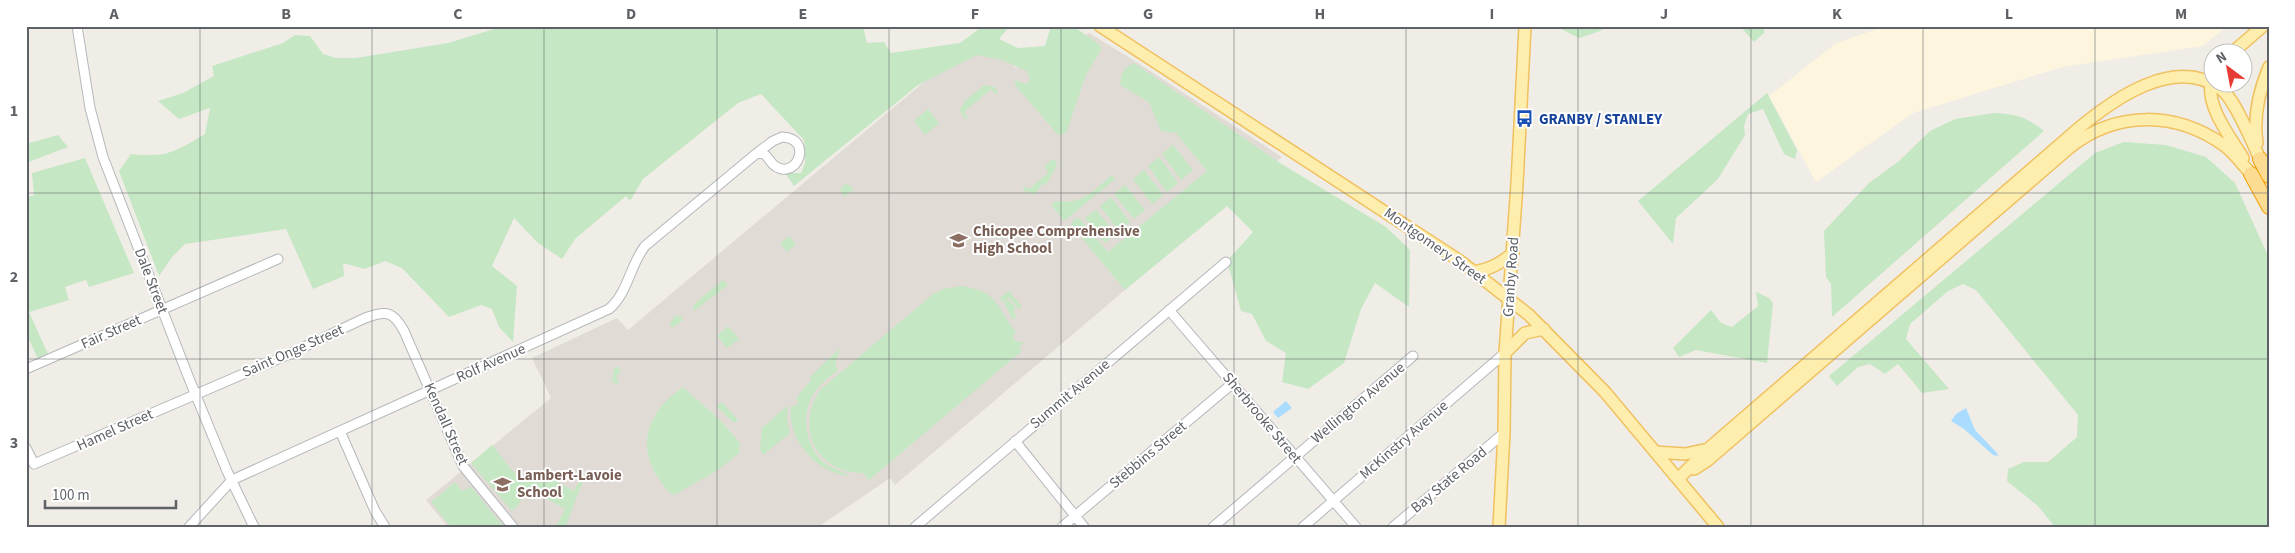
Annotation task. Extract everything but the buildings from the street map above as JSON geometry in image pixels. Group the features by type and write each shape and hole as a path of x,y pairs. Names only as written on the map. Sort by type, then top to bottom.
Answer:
{"highway":[{"path":"2260,159 2269,176"},
{"path":"2251,174 2269,207"}],"main road":[{"name":"Montgomery Street","path":"1100,26 1308,161 1474,272 1510,300 1544,329 1605,392 1718,527"},
{"name":"Granby Road","path":"1499,527 1504,433 1505,353 1513,253 1525,26"},
{"path":"2245,42 2263,26"},
{"path":"2260,159 2255,129 2258,98 2269,67"},
{"path":"1678,479 1708,449 2108,104 2127,92 2169,78 2202,79"},
{"path":"2213,92 2215,109 2251,174"},
{"path":"2224,92 2230,99 2260,159"},
{"path":"1678,479 1708,460 2069,148 2093,133 2117,124 2141,120 2168,120 2197,129 2226,147 2251,174"},
{"path":"1474,272 1488,270 1513,253"},
{"path":"1505,353 1525,333 1544,329"},
{"path":"1655,452 1685,454 1708,449"}],"street":[{"name":"Dale Street","path":"77,26 90,108 102,151 196,394 254,527"},
{"name":"Rolf Avenue","path":"189,527 232,480 609,309 618,301 637,258 645,246 757,153 782,136 792,139 799,147 800,152 797,162 783,169 773,165 764,154 757,153"},
{"name":"Fair Street","path":"26,369 278,259"},
{"name":"Summit Avenue","path":"915,527 1226,262"},
{"name":"Sherbrooke Street","path":"1169,310 1356,527"},
{"name":"Saint Onge Street","path":"196,394 365,318 381,313 390,315"},
{"name":"Kendall Street","path":"390,315 396,319 404,331 431,389 463,466 513,527"},
{"name":"McKinstry Avenue","path":"1302,527 1505,353"},
{"name":"Wellington Avenue","path":"1213,527 1413,356"},
{"name":"Stebbins Street","path":"1062,527 1233,383"},
{"name":"Hamel Street","path":"26,448 34,464 196,394"},
{"path":"340,431 367,493 385,527"},
{"name":"Bay State Road","path":"1393,527 1504,433"},
{"path":"1014,441 1084,527"}],"shaded area":[{"path":"1886,26 2227,26 2208,42 2202,42 2202,46 2062,67 1913,113 1816,182 1769,96 1836,43"},
{"name":"Chicopee Comprehensive High School","path":"986,30 1016,68 1089,33 1282,157 895,485 890,478 818,527 448,527 426,500 551,398 532,358 617,318 628,330"}],"green space":[{"path":"504,26 863,26 867,43 884,42 891,53 960,43 983,26 1010,26 999,39 1018,48 1045,46 1051,26 1073,26 1100,45 1101,50 1086,75 1066,133 1058,135 1015,85 1015,80 1027,84 1030,79 1027,71 1002,60 977,55 918,85 794,186 785,173 801,173 805,163 804,140 761,94 738,103 643,179 630,201 626,196 575,239 562,259 538,243 514,218 492,266 517,286 513,342 499,327 492,309 481,305 449,317 402,268 385,261 365,269 343,263 344,276 313,289 286,229 185,244 172,257 159,276 119,171 131,154 153,155 170,152 205,134 210,108 179,119 158,101 183,93 214,76 212,66 283,43 295,35 310,36 323,54 336,58 356,58 448,43"},
{"path":"1555,26 1606,26 1600,31 1579,38"},
{"path":"1740,26 1761,26 1765,32 1754,42"},
{"path":"1134,63 1280,163 1386,227 1410,250 1409,307 1375,283 1361,309 1344,363 1308,389 1282,382 1286,353 1266,341 1252,314 1241,311 1227,261 1253,232 1227,206 1125,290 1071,225 1075,218 1080,219 1108,252 1207,171 1176,133 1161,131 1149,102 1120,85 1123,71"},
{"path":"984,85 995,87 998,93 996,94 991,89 964,112 968,118 965,119 960,109 965,101"},
{"path":"1767,93 1797,150 1795,159 1784,154 1763,109 1748,114 1744,126 1745,135 1718,179 1676,218 1673,244 1638,201"},
{"path":"928,109 939,123 925,135 914,121"},
{"path":"1994,113 2021,117 2044,131 1832,317 1831,284 1826,277 1824,231 1869,183 1899,161 1930,131 1955,119"},
{"path":"58,135 68,147 26,163 26,144"},
{"path":"2124,142 2166,145 2206,157 2235,183 2269,258 2269,527 2055,527 2038,506 2007,481 2008,469 2024,462 2048,462 2077,437 2078,415 1976,290 1963,284 1948,291 1910,324 1906,339 1949,389 1922,393 1898,364 1885,374 1870,364 1858,367 1837,386 1829,376 2095,153"},
{"path":"1173,145 1193,170 1181,180 1162,154"},
{"path":"1159,157 1178,183 1167,192 1148,166"},
{"path":"85,158 134,273 89,287 86,280 65,287 69,300 29,312 48,354 38,359 26,333 26,198 34,195 32,173"},
{"path":"1051,160 1055,160 1057,165 1046,185 1043,183 1034,195 1028,191 1026,193 1022,185 1029,189 1048,173 1045,166"},
{"path":"1144,170 1163,195 1152,204 1133,179"},
{"path":"1112,175 1115,179 1064,221 1051,205 1055,201 1065,202 1080,199 1093,192"},
{"path":"846,183 854,189 844,197 840,189"},
{"path":"1125,185 1145,210 1134,219 1114,194"},
{"path":"1111,197 1130,222 1119,231 1100,206"},
{"path":"1096,210 1116,234 1105,243 1085,218"},
{"path":"789,236 796,244 787,252 780,243"},
{"path":"723,280 728,285 694,311 694,304"},
{"path":"962,286 983,292 995,302 1016,332 1013,335 1014,340 1024,342 1019,347 1022,351 869,480 863,473 847,471 833,465 822,456 814,445 810,432 813,404 821,389 932,295 943,289"},
{"path":"1009,291 1022,307 1019,309 1010,298 1003,302 1000,298"},
{"path":"1756,292 1769,298 1773,303 1767,363 1696,350 1679,357 1673,348 1711,310 1721,323 1732,327 1758,306"},
{"path":"1009,300 1015,307 1014,313 1016,317 1013,320 1004,303"},
{"path":"675,316 681,316 683,320 672,328 670,323"},
{"path":"728,326 739,339 727,348 717,336"},
{"path":"840,348 835,366 838,370 813,395 809,403 806,421 809,439 817,455 823,462 849,476 825,468 815,461 799,442 791,419 791,407 798,404 797,397 811,380 810,377"},
{"path":"617,366 621,371 616,376 619,383 615,384 612,380 614,368"},
{"path":"683,387 721,421 740,443 739,453 718,470 674,495 663,485 651,465 647,439 655,416 662,406"},
{"path":"722,402 738,420 736,422 733,422 716,406"},
{"path":"788,405 787,419 790,433 763,455 760,449 762,428"},
{"path":"492,445 519,479 545,475 574,491 582,477 586,476 565,527 556,527 565,509 528,488 517,507 512,511 471,463"},
{"path":"455,482 462,491 471,487 504,527 451,527 431,502"}],"water":[{"path":"1286,401 1292,408 1278,418 1273,412"},
{"path":"1966,408 1975,430 1998,456 1993,455 1964,429 1951,421 1956,414"}],"place":[{"name":"GRANBY / STANLEY","path":"1525,119"},
{"name":"Chicopee Comprehensive High School","path":"959,240"},
{"name":"Lambert-Lavoie School","path":"503,484"}]}
